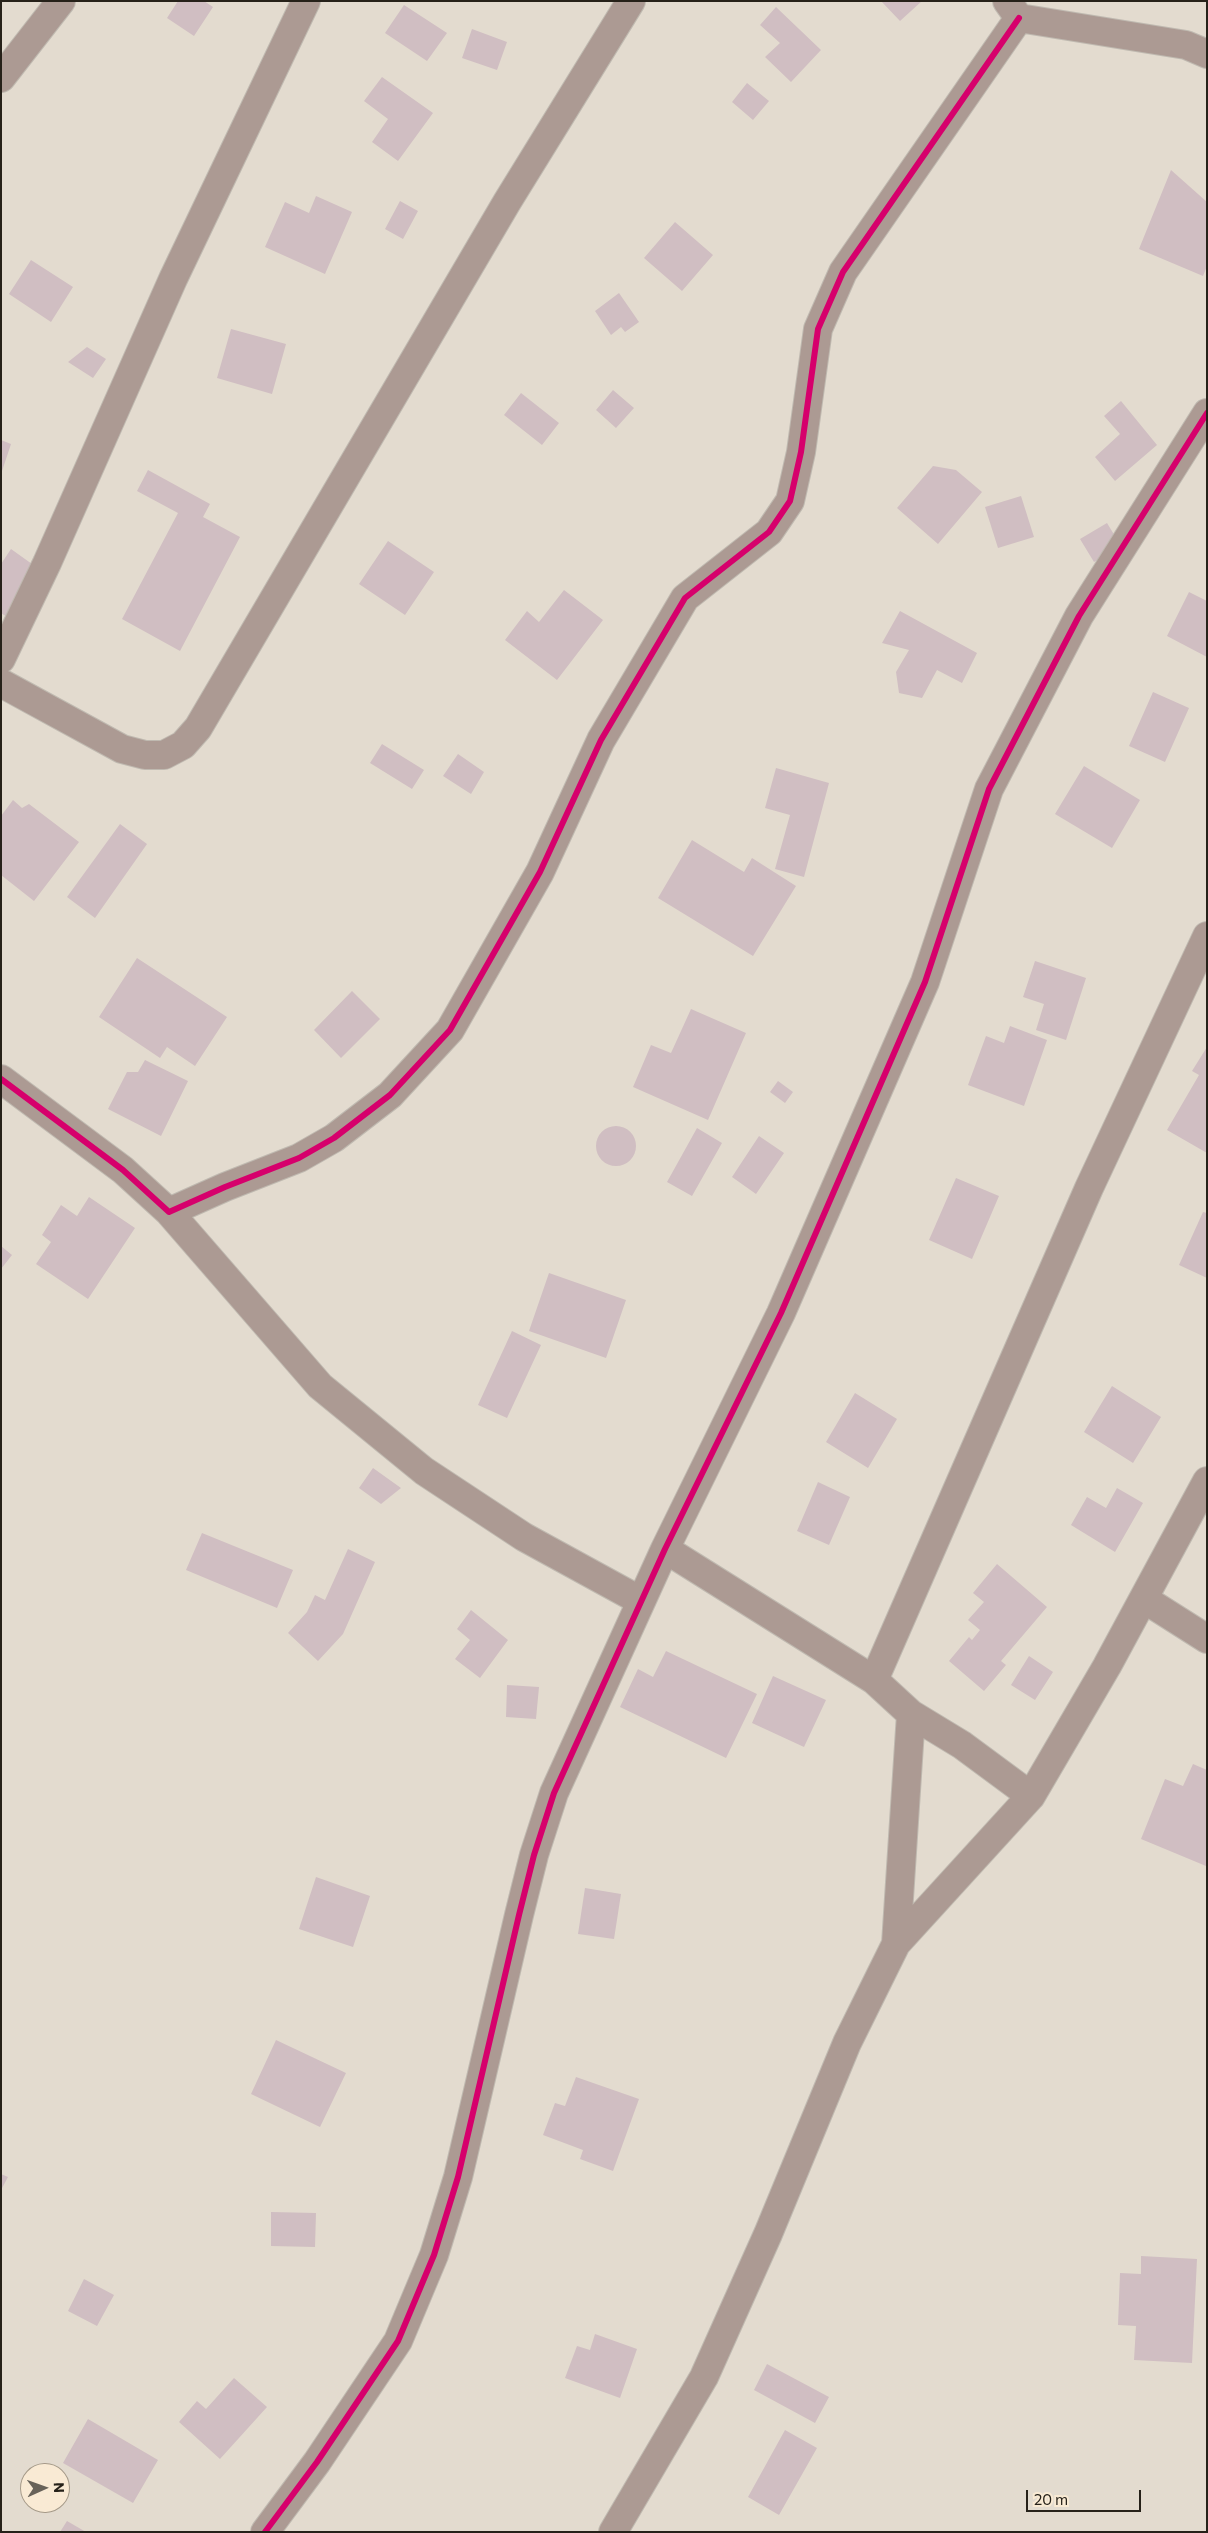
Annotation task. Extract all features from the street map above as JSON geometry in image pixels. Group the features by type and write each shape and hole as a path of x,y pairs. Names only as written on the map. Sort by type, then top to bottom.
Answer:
{"street":[{"path":"1,78 61,1"},
{"path":"1,659 47,563 173,279 306,1"},
{"path":"1,683 122,748 145,755 164,755 183,745 198,728 507,202 631,1"},
{"path":"169,1212 225,1187 299,1158 334,1138 390,1095 450,1030 540,872 601,740 685,598 769,532 790,501 801,452 818,329 843,272 1013,10 1186,45 1207,54"},
{"path":"265,2532 317,2462 398,2341 434,2255 458,2177 526,1890 551,1802 665,1549 781,1313 925,982 989,789 1079,616 1207,413"},
{"path":"874,1680 1089,1188 1207,936"},
{"path":"1,1078 123,1170 169,1212 320,1386 431,1476 524,1538 641,1601"},
{"path":"613,2532 704,2377 768,2234 848,2043 896,1944 1031,1796 1144,1598 1207,1481"},
{"path":"665,1549 874,1680 911,1714 962,1746 1031,1796"},
{"path":"1144,1598 1207,1639"},
{"path":"896,1944 911,1714"}],"building":[{"path":"178,1 204,1 213,7 194,36 167,18"},
{"path":"881,1 922,1 900,21"},
{"path":"404,5 447,33 427,61 385,33"},
{"path":"776,7 821,50 791,82 765,57 780,43 760,25"},
{"path":"472,29 507,42 497,70 462,58"},
{"path":"382,77 433,113 398,161 372,142 388,119 364,101"},
{"path":"747,83 769,101 753,120 732,102"},
{"path":"1171,170 1207,202 1207,266 1203,276 1139,249"},
{"path":"316,196 352,212 325,274 265,247 285,202 309,213"},
{"path":"400,201 418,211 403,239 385,229"},
{"path":"675,222 713,255 682,291 644,258"},
{"path":"31,260 73,287 51,322 9,294"},
{"path":"619,293 639,322 625,332 621,327 611,335 595,311"},
{"path":"231,329 286,344 272,394 217,378"},
{"path":"87,347 106,359 93,378 68,362"},
{"path":"613,390 634,408 616,428 596,410"},
{"path":"521,393 559,423 542,445 504,415"},
{"path":"1121,401 1157,445 1115,481 1095,457 1120,434 1104,416"},
{"path":"1,440 11,444 2,471 1,470"},
{"path":"933,466 956,470 982,492 938,544 897,508"},
{"path":"148,470 210,504 203,517 240,537 180,651 122,619 178,513 137,491"},
{"path":"1021,496 1034,537 998,548 985,507"},
{"path":"1107,523 1121,546 1094,562 1080,539"},
{"path":"388,541 434,572 405,615 359,584"},
{"path":"11,549 39,569 7,617 1,613 1,564"},
{"path":"564,590 603,620 557,680 505,640 527,611 539,622"},
{"path":"1189,592 1207,601 1207,657 1167,636"},
{"path":"900,611 977,653 962,683 937,670 922,698 899,693 896,672 909,650 882,643"},
{"path":"1153,692 1189,708 1165,762 1129,746"},
{"path":"382,744 424,770 412,789 370,763"},
{"path":"458,754 484,772 471,794 443,776"},
{"path":"1084,766 1140,800 1112,848 1055,814"},
{"path":"776,768 829,783 804,877 775,869 790,815 765,808"},
{"path":"13,800 22,808 29,804 79,842 34,901 1,875 1,816"},
{"path":"120,824 147,844 95,918 67,897"},
{"path":"692,840 744,872 752,858 796,886 753,956 658,898"},
{"path":"137,958 227,1017 195,1066 167,1047 160,1058 99,1017"},
{"path":"1035,961 1086,978 1066,1040 1036,1030 1044,1004 1023,997"},
{"path":"352,991 380,1019 341,1058 314,1030"},
{"path":"691,1009 746,1033 708,1120 633,1087 651,1045 671,1053"},
{"path":"1010,1026 1047,1040 1024,1106 968,1085 986,1036 1004,1043"},
{"path":"1207,1047 1207,1153 1167,1130 1199,1075 1192,1071"},
{"path":"145,1060 188,1081 161,1136 108,1109 127,1072 138,1072"},
{"path":"778,1081 793,1092 785,1103 770,1092"},
{"path":"616,1126 630,1132 636,1146 630,1160 616,1166 602,1160 596,1146 602,1132"},
{"path":"697,1128 722,1143 692,1196 667,1182"},
{"path":"759,1136 784,1153 756,1194 732,1177"},
{"path":"956,1178 999,1196 972,1259 929,1240"},
{"path":"89,1197 135,1228 88,1299 36,1264 51,1242 42,1235 61,1205 77,1216"},
{"path":"1203,1212 1207,1213 1207,1278 1179,1265"},
{"path":"1,1246 12,1255 1,1269"},
{"path":"549,1273 626,1300 606,1358 529,1331"},
{"path":"512,1331 541,1345 507,1418 478,1405"},
{"path":"1112,1386 1161,1417 1133,1463 1084,1432"},
{"path":"855,1393 897,1419 868,1468 826,1442"},
{"path":"373,1468 401,1488 381,1504 359,1488"},
{"path":"818,1482 850,1497 829,1545 797,1531"},
{"path":"1117,1488 1143,1503 1115,1552 1071,1525 1087,1497 1106,1508"},
{"path":"202,1533 293,1570 277,1608 186,1570"},
{"path":"348,1549 375,1562 343,1634 318,1661 288,1633 307,1612 315,1595 325,1600"},
{"path":"997,1564 1047,1607 1001,1661 1006,1665 984,1691 949,1661 969,1637 972,1640 980,1630 968,1620 984,1602 973,1593"},
{"path":"471,1610 508,1640 480,1678 455,1659 470,1640 457,1629"},
{"path":"666,1651 757,1694 726,1758 620,1707 638,1669 653,1677"},
{"path":"1029,1656 1053,1672 1035,1700 1011,1685"},
{"path":"773,1676 826,1700 804,1747 752,1723"},
{"path":"507,1685 539,1687 536,1719 506,1717"},
{"path":"1193,1764 1207,1770 1206,1866 1141,1839 1165,1779 1183,1786"},
{"path":"316,1877 370,1896 353,1947 299,1929"},
{"path":"585,1888 621,1894 614,1939 578,1934"},
{"path":"276,2040 346,2073 320,2127 251,2094"},
{"path":"576,2077 639,2099 613,2171 580,2159 583,2150 543,2135 555,2103 565,2106"},
{"path":"1,2174 8,2177 1,2190"},
{"path":"271,2212 316,2213 315,2247 271,2246"},
{"path":"1141,2256 1197,2259 1192,2363 1134,2360 1136,2326 1118,2325 1120,2273 1141,2274"},
{"path":"84,2279 114,2295 97,2326 68,2311"},
{"path":"595,2334 637,2349 620,2398 565,2378 577,2346 590,2350"},
{"path":"767,2364 829,2397 815,2423 754,2390"},
{"path":"234,2378 267,2407 220,2459 179,2422 197,2401 206,2409"},
{"path":"88,2419 158,2460 133,2503 70,2467 70,2463 63,2463"},
{"path":"785,2430 817,2448 779,2515 748,2497"},
{"path":"67,2521 86,2532 60,2532"}],"cycle path":[{"path":"1,1079 123,1170 169,1212 225,1187 299,1158 334,1138 390,1095 450,1030 540,872 601,740 685,598 769,532 790,501 801,452 818,329 843,272 1019,18"},
{"path":"265,2532 317,2462 398,2341 434,2255 458,2177 534,1855 554,1793 665,1549 781,1313 925,982 989,789 1079,616 1207,413"}]}
